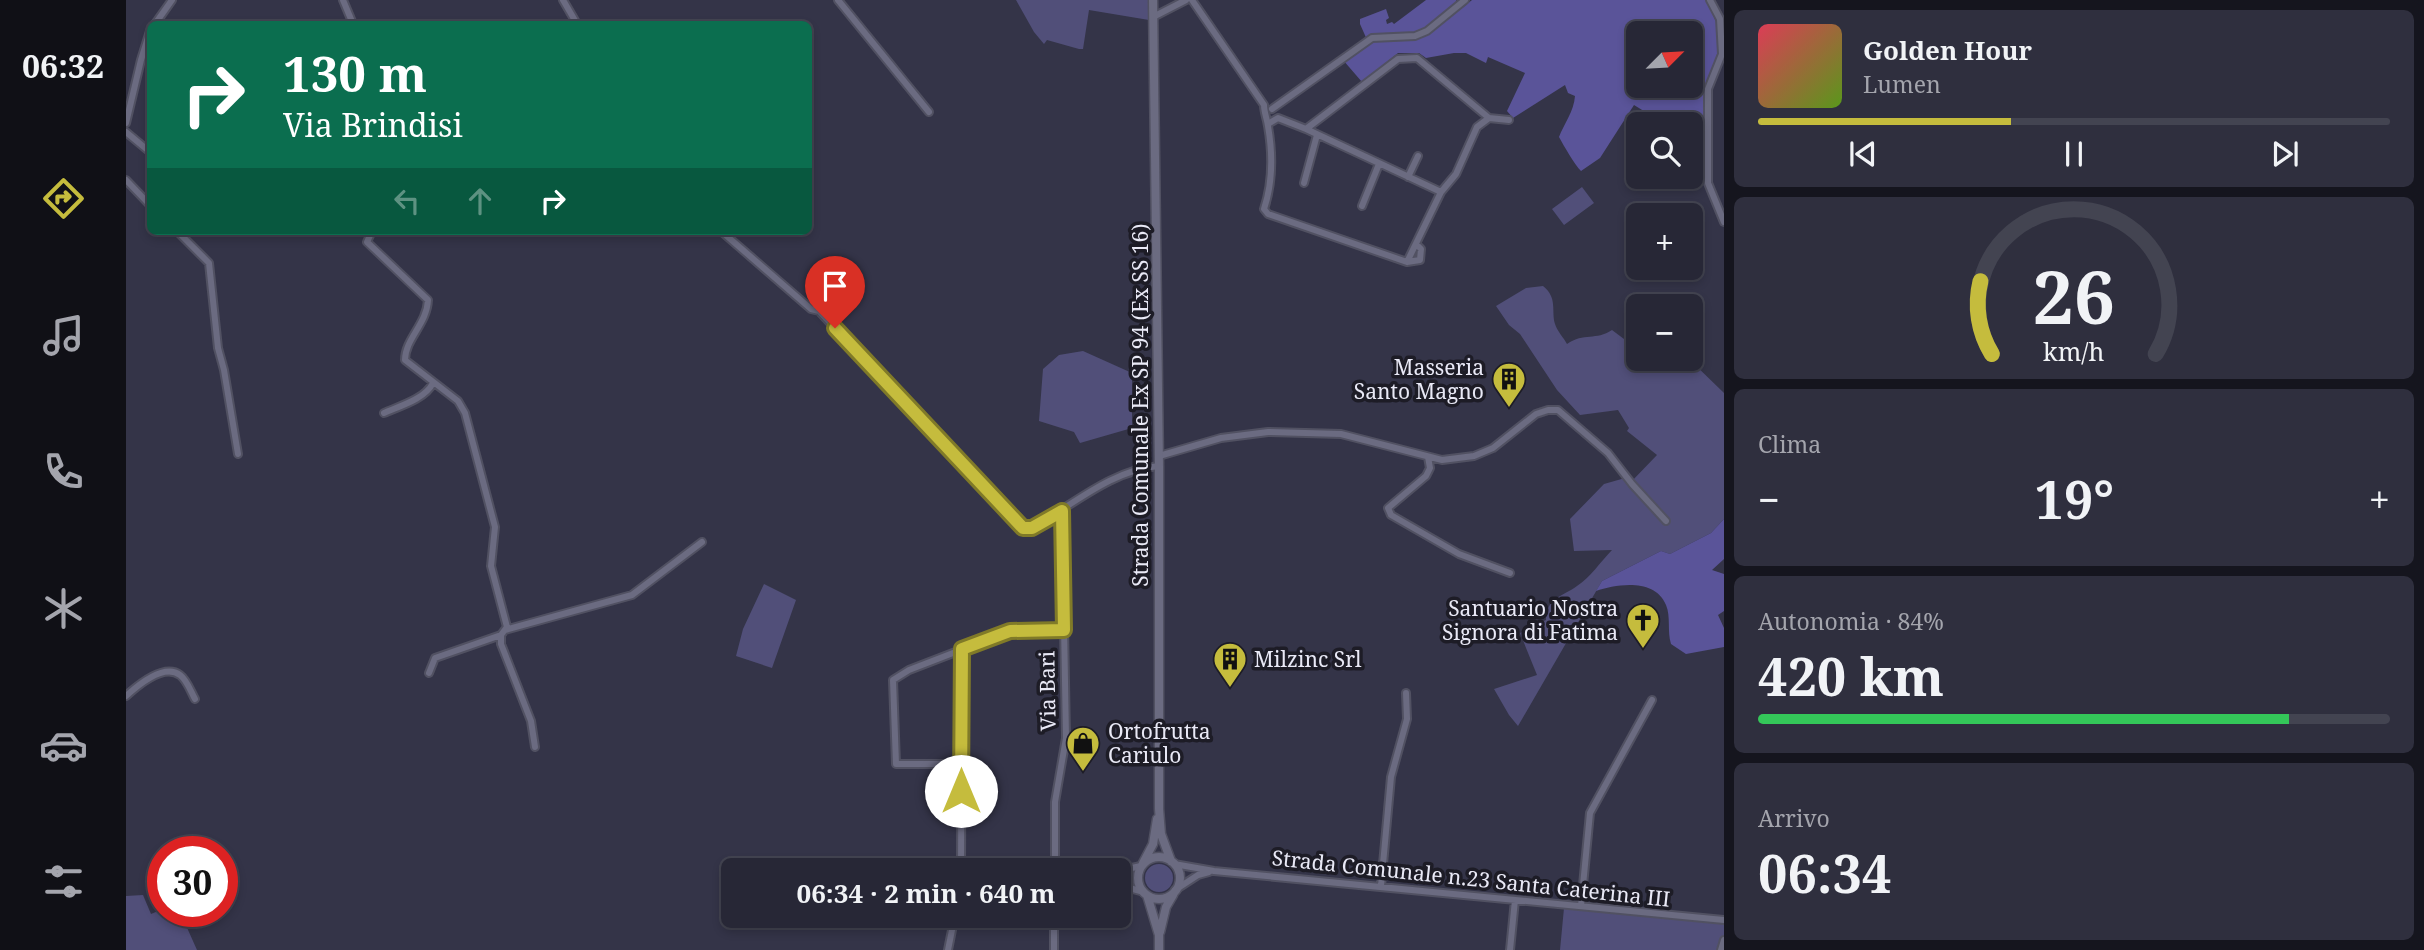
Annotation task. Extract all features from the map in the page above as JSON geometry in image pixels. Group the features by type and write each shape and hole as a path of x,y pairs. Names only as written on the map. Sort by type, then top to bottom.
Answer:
{"main road":[{"name":"Strada Comunale Ex SP 94 (Ex SS 16)","path":"1153,0 1159,456 1159,809 1161,834 1172,862"},
{"name":"Strada Comunale Ex SP 94 (Ex SS 16)","path":"1142,865 1153,844 1159,809"},
{"path":"1159,935 1138,880 1142,865 1159,857 1172,862 1180,877 1166,907 1159,935 1159,950"},
{"path":"1145,894 1158,899 1175,891"}],"street":[{"path":"157,21 172,0"},
{"path":"342,0 352,21"},
{"path":"838,0 929,112"},
{"path":"1153,18 1186,0"},
{"path":"1192,0 1264,105 1272,166 1264,209 1269,214 1407,262 1420,260 1421,250 1416,244"},
{"path":"1272,109 1371,38 1415,36 1427,31 1465,0"},
{"path":"1710,0 1720,19 1722,54 1708,89 1708,183 1724,222"},
{"path":"566,1 576,21"},
{"path":"126,123 147,41"},
{"path":"1306,128 1398,60 1417,58 1489,118 1509,120"},
{"path":"1264,105 1272,109 1278,118 1306,128 1441,192"},
{"path":"1268,124 1278,118"},
{"path":"1407,262 1441,192 1456,174 1477,127 1489,118"},
{"path":"126,132 147,150"},
{"path":"1304,183 1317,135"},
{"path":"1408,177 1418,156"},
{"path":"1362,206 1379,164"},
{"path":"126,180 147,202"},
{"path":"181,235 209,263 218,348 238,454"},
{"path":"370,235 367,242 428,300 428,312 405,352 405,360 457,401 465,413 495,527 491,566 507,627 501,644 531,721 536,747"},
{"path":"726,235 811,309 819,311 1023,528 1027,530 1062,511 1116,477 1144,467 1159,466"},
{"path":"384,413 422,395 430,390 433,383"},
{"path":"1159,456 1221,438 1268,432 1342,434 1442,460 1474,456 1493,448 1536,414 1558,410 1608,453 1666,521"},
{"path":"1428,457 1430,468 1426,476 1388,508 1391,516 1459,554 1510,573"},
{"name":"Via Bari","path":"1055,858 1055,802 1066,738 1062,511"},
{"path":"429,673 435,658 503,633 632,595 702,542"},
{"path":"961,764 896,764 893,680 908,670 1010,631 1064,630"},
{"path":"961,858 962,649"},
{"path":"126,696 146,679 169,672 182,677 195,699"},
{"path":"1381,886 1391,777 1406,719 1406,693"},
{"path":"1581,906 1590,813 1652,700"},
{"name":"Strada Comunale n.23 Santa Caterina III","path":"1172,862 1214,871 1724,920"},
{"path":"1131,868 1142,865"},
{"path":"1175,891 1198,875 1214,871"},
{"path":"1131,889 1145,894"},
{"path":"1510,950 1515,900"},
{"path":"948,950 952,928"},
{"path":"1054,928 1054,950"},
{"path":"1721,950 1724,940"}],"shaded area":[{"path":"1016,0 1148,0 1149,20 1089,10 1083,49 1047,40 1044,44"},
{"path":"1426,0 1456,0 1461,9 1472,0 1707,0 1719,29 1718,53 1705,92 1705,149 1703,112 1645,112 1634,105 1630,112 1626,112 1626,117 1600,158 1581,171 1559,137 1575,96 1568,93 1565,85 1513,118 1507,111 1525,73 1488,57 1486,63 1466,53 1426,58 1419,53 1398,53 1362,82 1343,60 1368,42 1360,19 1386,9 1389,18 1386,20 1387,24 1394,24"},
{"path":"1582,187 1594,203 1564,225 1552,209"},
{"path":"1543,286 1551,295 1555,324 1567,344 1579,338 1601,335 1612,330 1626,340 1626,371 1701,371 1724,393 1724,519 1711,533 1670,554 1661,551 1602,581 1518,726 1494,689 1537,675 1520,633 1546,620 1552,602 1582,583 1612,550 1574,551 1570,519 1604,484 1625,478 1630,483 1657,455 1627,431 1629,428 1618,410 1580,415 1557,390 1520,334 1509,325 1496,306 1526,288"},
{"path":"1083,351 1132,373 1132,428 1080,443 1074,432 1039,421 1043,369 1059,355"},
{"path":"1724,519 1724,559 1712,570 1724,574 1724,611 1718,615 1724,628 1724,647 1686,654 1671,644 1666,605 1661,596 1653,590 1624,585 1596,591 1602,581 1661,551 1670,554 1711,533"},
{"path":"764,584 796,600 772,668 736,656 743,629"},
{"path":"1159,864 1169,868 1173,878 1169,888 1159,892 1149,888 1145,878 1149,868"},
{"path":"143,895 147,904 147,927 187,927 197,950 126,950 126,896"},
{"path":"1564,908 1724,920 1724,936 1719,950 1560,950"}],"place":[{"name":"Masseria Santo Magno","path":"1509,409"},
{"name":"Santuario Nostra Signora di Fatima","path":"1643,650"},
{"name":"Milzinc Srl","path":"1230,689"},
{"name":"Ortofrutta Cariulo","path":"1083,773"}],"route":[{"path":"835,328 1023,528 1032,528 1062,511 1064,630 1010,631 962,649 961,791"}]}
